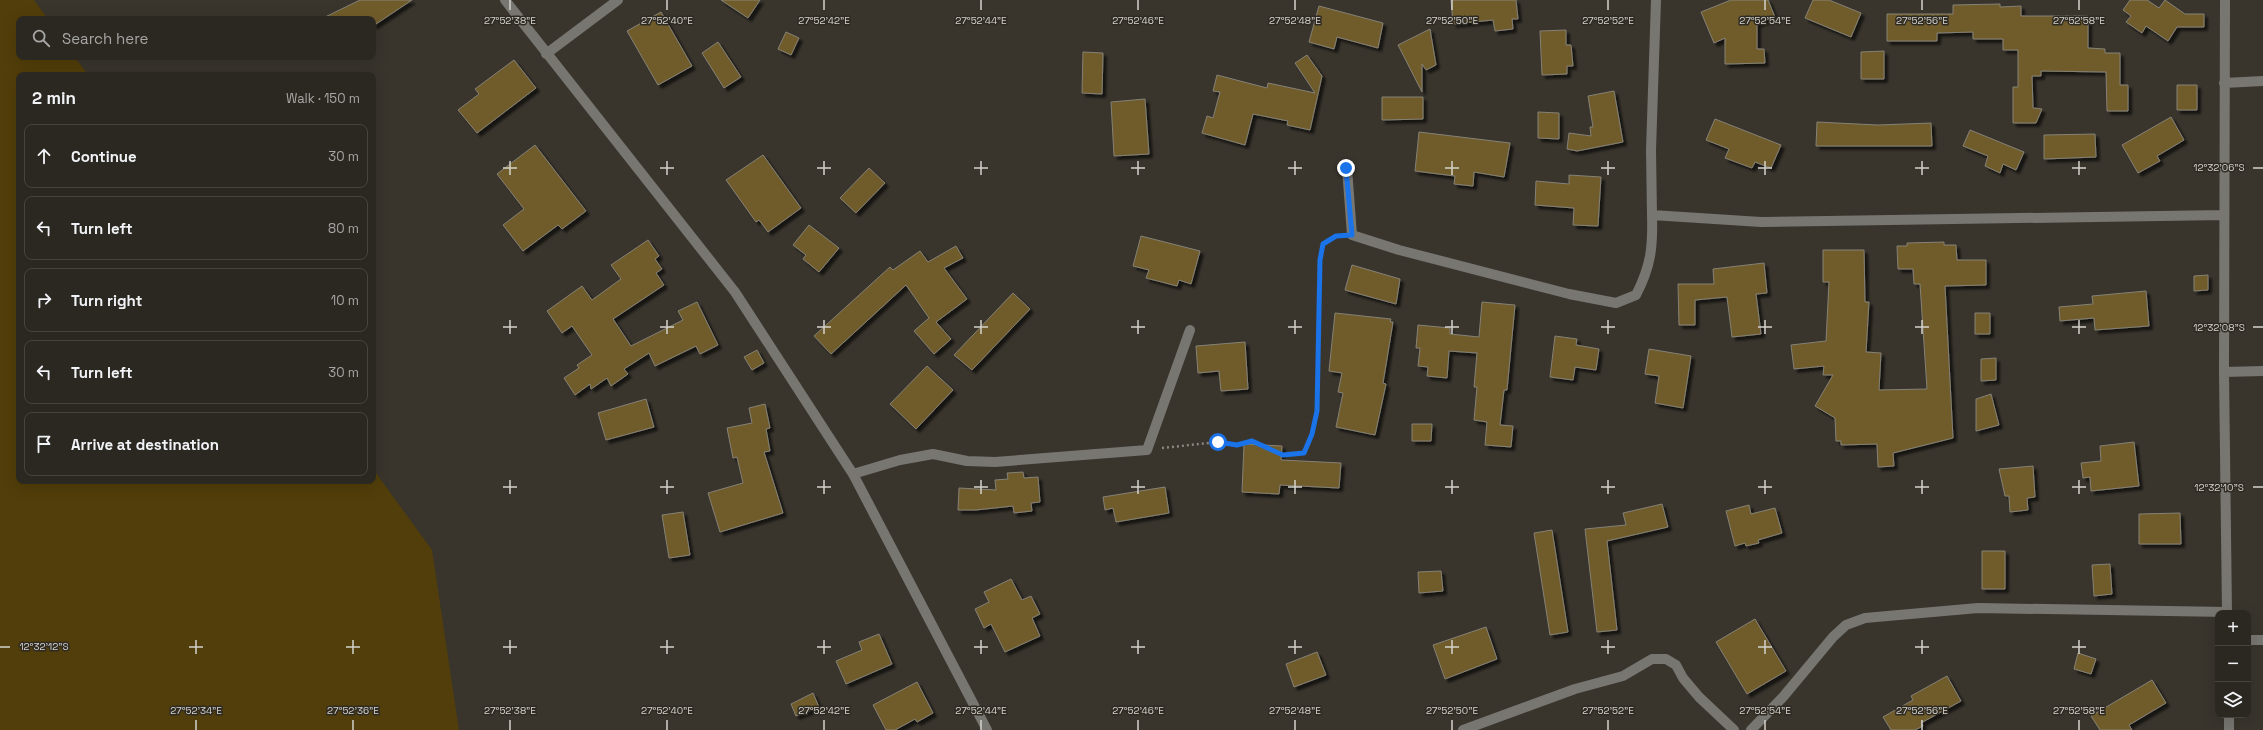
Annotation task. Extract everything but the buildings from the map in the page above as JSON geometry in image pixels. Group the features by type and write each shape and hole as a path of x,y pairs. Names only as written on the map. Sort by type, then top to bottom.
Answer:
{"street":[{"path":"505,0 734,292 854,474 987,730"},
{"path":"546,54 618,0"},
{"path":"1346,168 1352,235 1398,250 1569,294 1616,303 1636,295 1647,274 1653,248 1650,150 1656,0"},
{"path":"2225,0 2224,372 2227,610"},
{"path":"2224,83 2263,81"},
{"path":"1652,214 1761,222 2224,215"},
{"path":"854,474 900,460 933,454 967,461 995,462 1147,450 1190,330"},
{"path":"2224,372 2263,371"},
{"path":"1751,730 1783,697 1833,637 1846,625 1865,618 1978,608 2215,612"},
{"path":"2251,640 2263,640"},
{"path":"1463,730 1574,689 1623,676 1652,659 1666,659 1676,665 1683,678 1699,697 1734,730"},
{"path":"2229,718 2229,730"}],"path":[{"path":"1147,450 1193,443 1218,442 1237,445 1252,441 1283,455 1304,453 1312,434 1317,411 1318,299 1323,244 1336,236 1352,235"}],"shaded area":[{"path":"0,0 34,0 46,16 16,16 16,60 77,60 86,72 16,72 16,484 376,484 376,473 432,550 459,730 0,730"}],"route":[{"path":"1218,442 1237,445 1252,441 1283,455 1304,453 1312,434 1317,411 1318,299 1320,260 1323,244 1336,236 1352,235 1346,168"}]}
